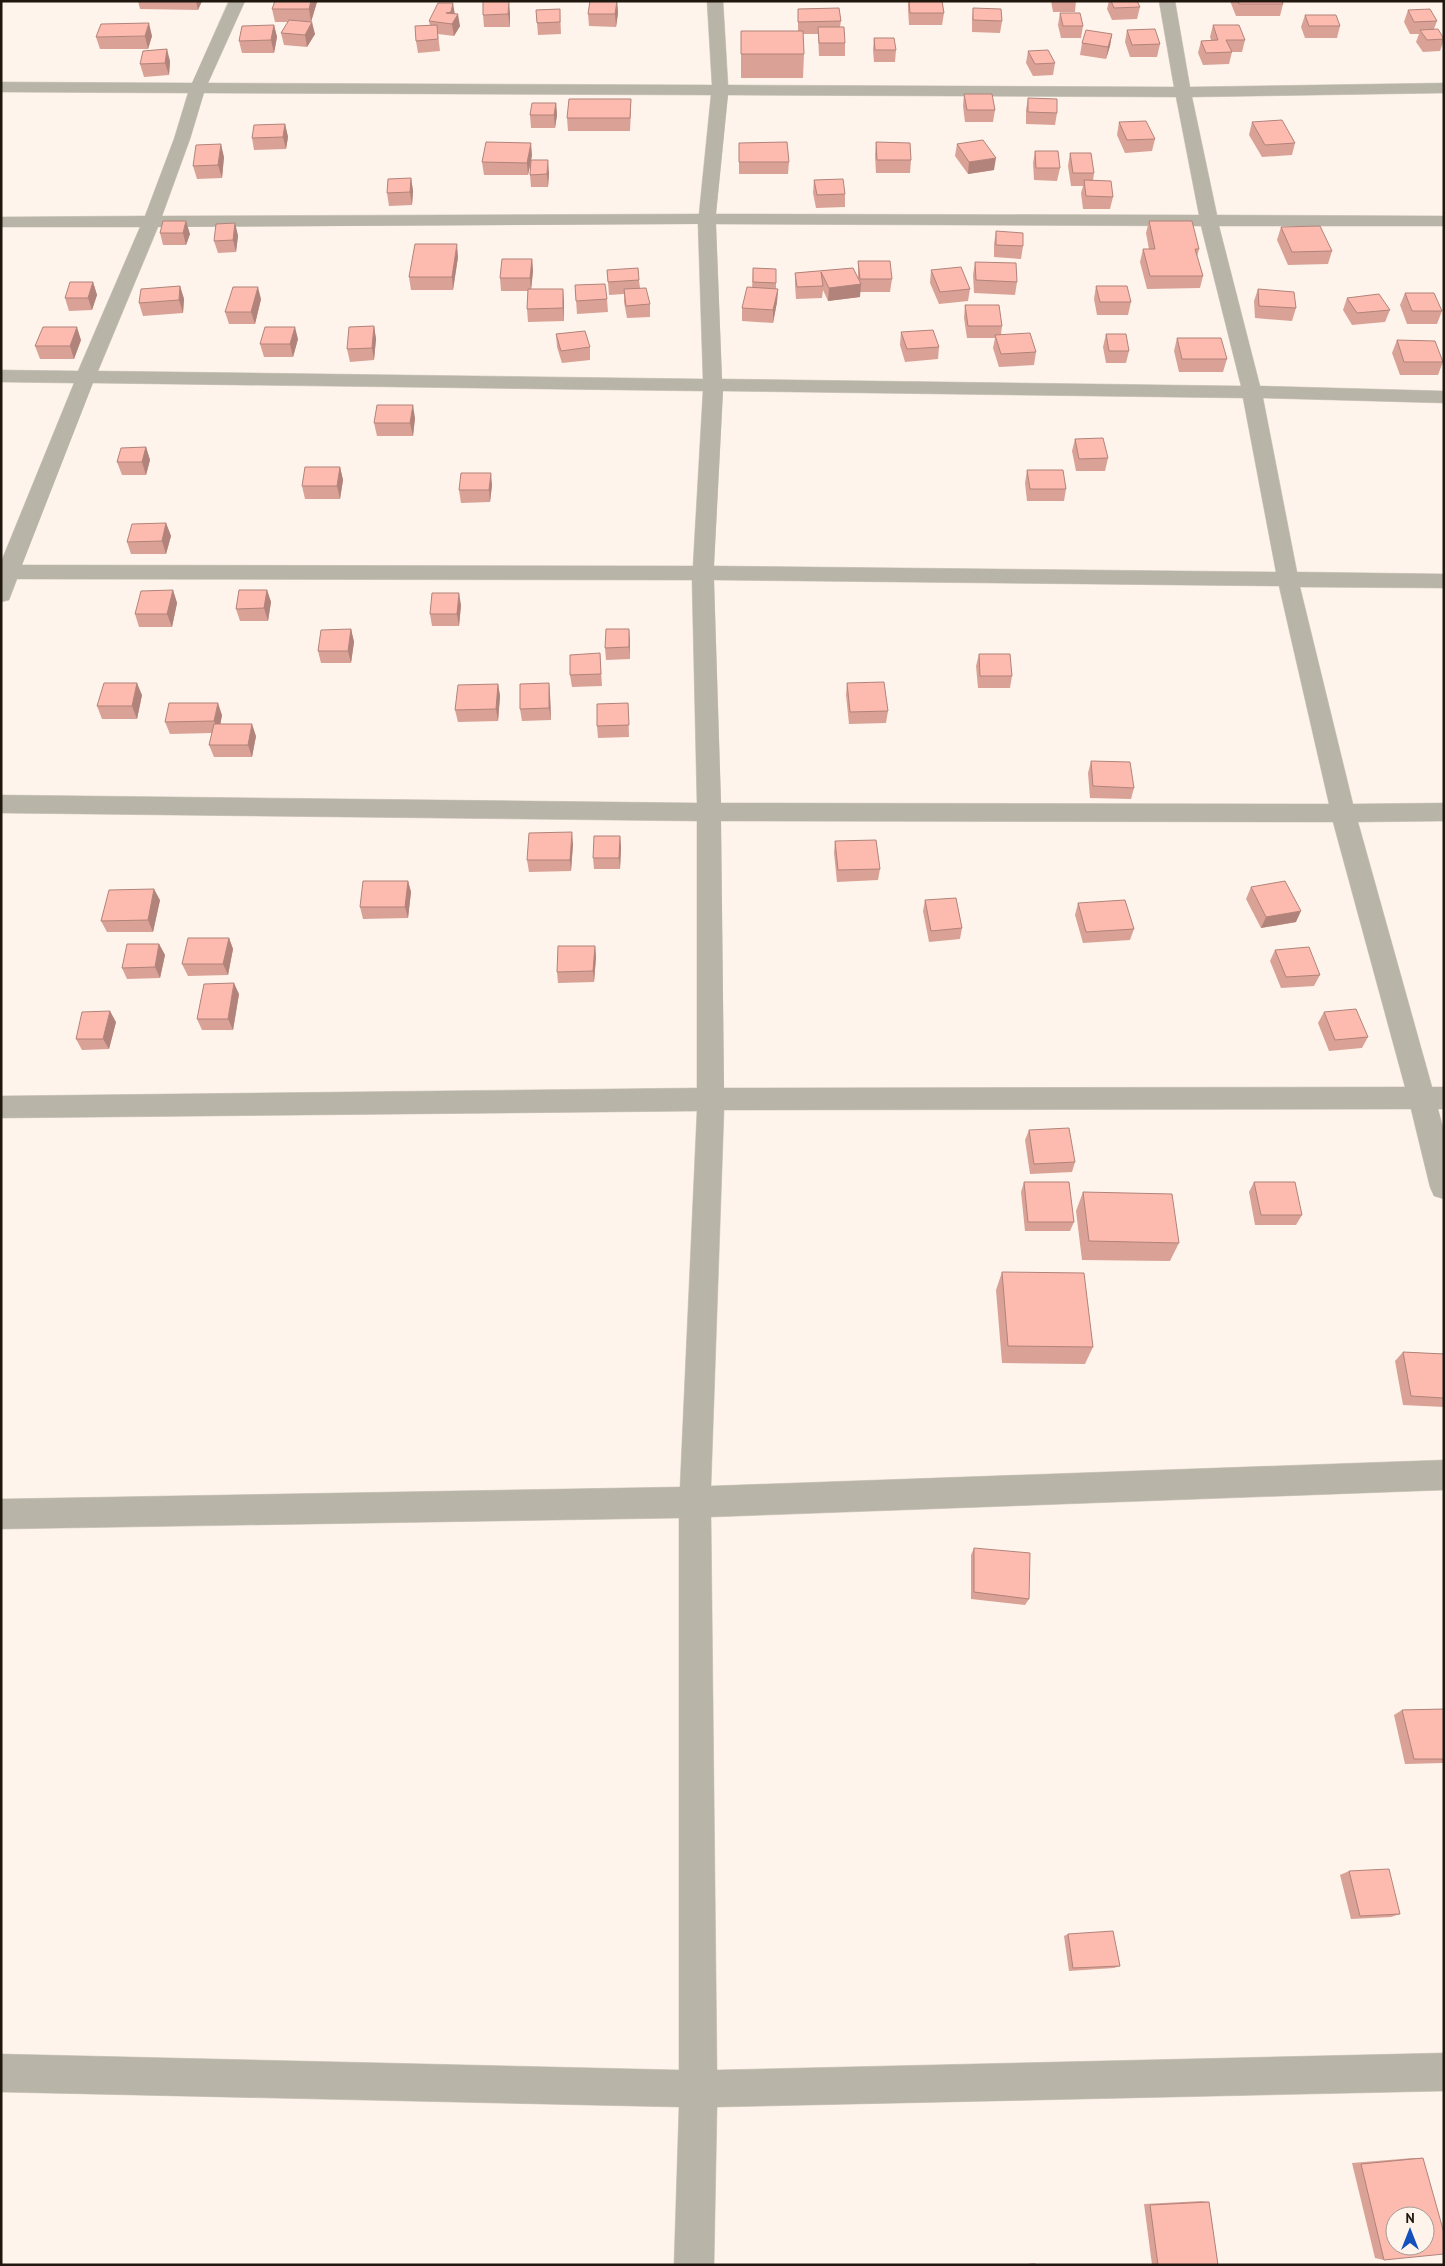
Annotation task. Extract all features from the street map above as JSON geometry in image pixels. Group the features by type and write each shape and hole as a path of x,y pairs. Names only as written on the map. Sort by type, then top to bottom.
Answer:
{"street":[{"path":"1,595 5,572 152,220 182,139 197,89 237,1"},
{"path":"694,2265 698,2089 694,1502 711,1098 709,812 703,573 713,386 707,219 720,90 715,1"},
{"path":"1167,1 1182,92 1209,221 1252,392 1288,580 1343,813 1433,1098 1444,1187"},
{"path":"1,87 1182,92 1444,88"},
{"path":"1,222 152,220 448,222 707,219 1444,221"},
{"path":"1,376 1252,392 1444,397"},
{"path":"5,572 703,573 1444,581"},
{"path":"1,804 709,812 1444,812"},
{"path":"1,1107 711,1098 1433,1098"},
{"path":"1,1514 694,1502 1444,1475"},
{"path":"1,2073 698,2089 1444,2072"}],"building":[{"path":"275,1 311,1 309,9 272,9"},
{"path":"483,1 509,1 508,14 483,15"},
{"path":"590,1 617,1 615,14 588,14"},
{"path":"909,1 942,1 944,13 910,13"},
{"path":"1111,1 1137,1 1140,7 1114,8"},
{"path":"1238,1 1282,1 1283,4 1239,4"},
{"path":"438,3 453,3 451,12 446,13 458,14 452,24 429,21"},
{"path":"839,8 841,21 798,22 798,9"},
{"path":"973,8 1001,9 1002,21 973,20"},
{"path":"560,9 560,22 537,23 536,10"},
{"path":"1430,9 1437,21 1414,22 1408,10"},
{"path":"1060,13 1080,13 1083,26 1063,26"},
{"path":"1305,15 1336,15 1340,26 1309,26"},
{"path":"289,20 312,22 305,35 281,33"},
{"path":"149,23 145,36 96,37 101,24"},
{"path":"274,25 271,40 239,41 242,26"},
{"path":"437,25 438,39 416,41 415,26"},
{"path":"1213,25 1239,25 1245,40 1226,40 1232,52 1206,53 1201,41 1218,40"},
{"path":"818,27 844,27 845,43 819,43"},
{"path":"1155,29 1160,44 1132,45 1127,30"},
{"path":"1438,29 1444,39 1427,40 1420,30"},
{"path":"1086,30 1112,34 1108,47 1082,43"},
{"path":"741,31 803,31 804,54 741,54"},
{"path":"874,38 894,38 896,50 875,50"},
{"path":"167,49 165,63 140,64 143,51"},
{"path":"1048,50 1055,63 1035,64 1028,51"},
{"path":"964,94 992,94 995,110 967,110"},
{"path":"1028,98 1057,99 1057,113 1028,112"},
{"path":"569,99 631,99 630,118 567,118"},
{"path":"532,103 556,103 554,115 530,115"},
{"path":"1282,120 1295,143 1265,145 1252,122"},
{"path":"1146,121 1155,139 1127,140 1119,122"},
{"path":"285,124 283,137 252,138 254,125"},
{"path":"983,140 996,158 969,162 957,144"},
{"path":"486,142 531,143 527,163 482,162"},
{"path":"787,142 789,162 739,162 739,143"},
{"path":"876,142 910,143 911,160 877,160"},
{"path":"221,144 218,165 193,166 196,145"},
{"path":"1035,151 1058,151 1060,168 1036,168"},
{"path":"1070,153 1091,153 1094,173 1073,173"},
{"path":"531,160 548,160 547,174 530,175"},
{"path":"411,178 410,192 387,193 388,179"},
{"path":"843,179 845,194 817,195 814,180"},
{"path":"1084,180 1111,181 1113,197 1086,196"},
{"path":"163,221 186,221 183,233 160,233"},
{"path":"1149,221 1192,221 1199,249 1195,249 1203,276 1150,276 1143,249 1155,249"},
{"path":"235,223 233,240 214,241 216,224"},
{"path":"1320,226 1332,251 1292,252 1281,227"},
{"path":"996,231 1023,233 1023,246 996,245"},
{"path":"415,244 457,244 452,277 409,277"},
{"path":"502,259 532,259 530,278 500,278"},
{"path":"858,261 890,261 892,279 860,279"},
{"path":"975,262 1016,263 1017,282 976,280"},
{"path":"961,267 970,289 940,292 931,270"},
{"path":"638,268 639,280 608,282 607,270"},
{"path":"753,268 776,269 776,283 753,282"},
{"path":"853,268 861,284 829,288 821,272 823,286 797,287 795,273"},
{"path":"70,282 93,282 88,298 65,298"},
{"path":"605,284 607,299 576,301 575,285"},
{"path":"180,286 179,300 139,303 141,289"},
{"path":"1096,286 1127,286 1131,302 1100,302"},
{"path":"233,287 258,287 251,312 225,312"},
{"path":"747,287 778,289 773,310 742,308"},
{"path":"646,288 650,304 626,306 624,289"},
{"path":"528,289 563,289 563,308 527,309"},
{"path":"1258,289 1294,292 1296,308 1259,306"},
{"path":"1405,293 1434,293 1442,311 1412,311"},
{"path":"1379,294 1390,310 1357,313 1347,298"},
{"path":"965,305 999,305 1002,326 968,326"},
{"path":"374,326 372,348 347,349 349,327"},
{"path":"43,327 77,327 70,346 35,346"},
{"path":"265,327 295,327 290,344 260,344"},
{"path":"933,330 939,347 907,349 901,332"},
{"path":"585,331 590,347 561,351 556,334"},
{"path":"1030,333 1036,352 1001,354 995,335"},
{"path":"1106,334 1126,334 1129,351 1109,351"},
{"path":"1177,338 1221,338 1227,359 1182,359"},
{"path":"1397,340 1435,341 1443,362 1404,362"},
{"path":"377,405 413,405 410,423 374,423"},
{"path":"1103,438 1108,458 1079,459 1075,439"},
{"path":"146,447 142,462 117,462 121,448"},
{"path":"305,467 340,467 337,486 302,486"},
{"path":"1027,470 1063,470 1066,489 1030,489"},
{"path":"461,473 491,473 489,490 459,490"},
{"path":"166,523 162,541 127,542 132,524"},
{"path":"173,590 167,614 135,614 141,591"},
{"path":"239,590 267,590 264,608 236,609"},
{"path":"432,593 459,593 457,614 430,614"},
{"path":"351,629 348,651 318,651 321,630"},
{"path":"606,629 629,629 629,647 605,648"},
{"path":"600,653 601,674 570,675 570,655"},
{"path":"979,654 1010,654 1012,676 980,676"},
{"path":"884,682 888,711 850,712 847,683"},
{"path":"104,683 137,683 132,706 97,706"},
{"path":"549,683 549,708 520,709 520,684"},
{"path":"498,684 496,709 455,710 458,685"},
{"path":"169,703 218,703 214,721 165,722"},
{"path":"628,703 629,725 597,726 597,704"},
{"path":"214,724 252,724 248,745 209,745"},
{"path":"1091,761 1130,762 1134,788 1093,786"},
{"path":"572,832 570,860 527,860 529,833"},
{"path":"594,836 620,836 619,858 593,858"},
{"path":"876,840 880,869 838,870 835,841"},
{"path":"363,881 408,881 405,907 360,907"},
{"path":"1285,881 1301,911 1266,917 1251,887"},
{"path":"154,889 148,920 101,921 109,890"},
{"path":"956,898 962,928 931,931 925,900"},
{"path":"1125,900 1134,929 1086,932 1078,903"},
{"path":"188,938 229,938 223,964 182,964"},
{"path":"127,944 159,944 155,967 122,968"},
{"path":"558,946 595,946 593,971 557,972"},
{"path":"1309,947 1320,975 1286,977 1275,950"},
{"path":"234,983 228,1019 197,1019 204,984"},
{"path":"1356,1009 1368,1037 1335,1040 1324,1012"},
{"path":"110,1011 103,1039 76,1039 82,1012"},
{"path":"1069,1128 1075,1162 1034,1164 1029,1130"},
{"path":"1024,1182 1069,1182 1074,1222 1028,1222"},
{"path":"1254,1182 1295,1182 1302,1215 1261,1215"},
{"path":"1083,1192 1172,1194 1179,1243 1089,1241"},
{"path":"1002,1272 1084,1273 1093,1347 1008,1346"},
{"path":"1403,1352 1444,1354 1444,1398 1411,1396"},
{"path":"974,1548 1030,1553 1029,1599 974,1592"},
{"path":"1444,1709 1444,1759 1414,1759 1402,1710"},
{"path":"1389,1869 1400,1914 1360,1916 1349,1871"},
{"path":"1113,1931 1120,1966 1073,1968 1068,1934"},
{"path":"1423,2158 1444,2233 1444,2254 1435,2255 1435,2206 1385,2206 1385,2256 1424,2256 1384,2260 1361,2164"},
{"path":"1209,2202 1218,2265 1158,2265 1150,2205"}]}
